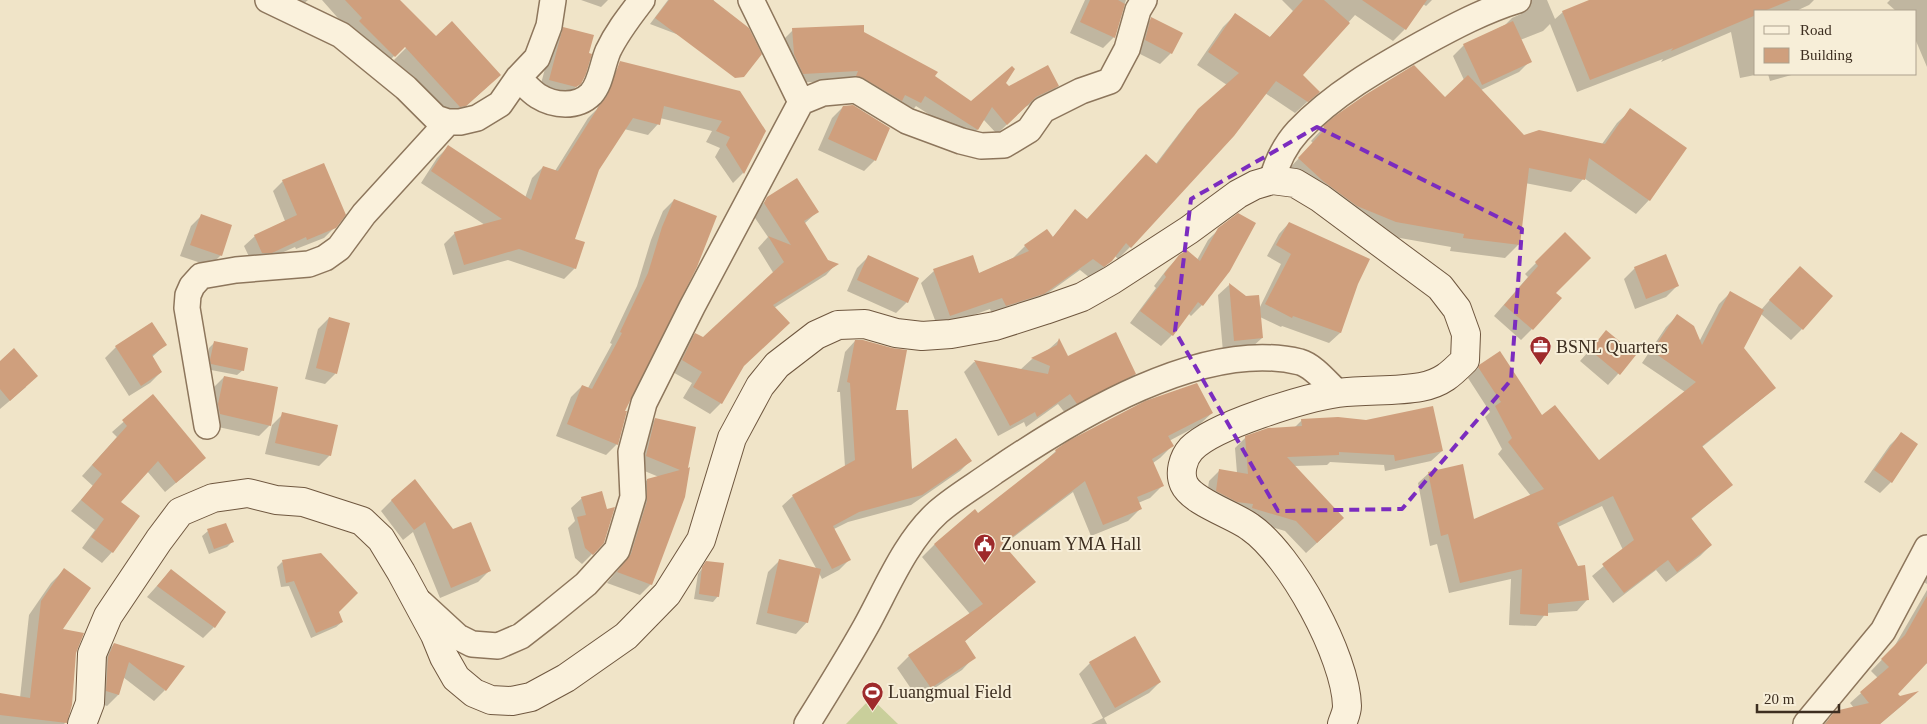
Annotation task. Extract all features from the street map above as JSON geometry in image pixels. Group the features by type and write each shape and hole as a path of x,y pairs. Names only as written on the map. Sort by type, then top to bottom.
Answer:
{"street":[{"path":"268,0 341,35 406,88 436,118 448,122 460,122 477,118 500,104 518,78 537,58 549,26 553,0"},
{"path":"518,78 537,96 553,103 568,104 579,102 591,93 598,82 608,53 619,30 642,0"},
{"path":"751,0 801,102"},
{"path":"416,598 458,637 472,644 498,646 521,636 548,615 586,584 617,550 633,497 631,452 644,403 692,307 801,102 823,93 856,90 907,120 961,141 981,146 1004,145 1029,130 1043,110 1081,91 1110,81 1127,49 1138,10 1144,0"},
{"path":"1272,180 1277,161 1297,132 1324,106 1381,67 1504,4 1518,0"},
{"path":"208,426 187,308 188,295 192,286 201,276 218,272 309,264 325,258 339,248 364,214 448,122"},
{"path":"82,724 90,703 92,654 108,616 143,562 180,512 213,498 248,493 276,500 303,502 362,521 381,540 416,598 456,678 474,694 491,700 512,701 532,696 566,678 626,636 667,594 701,540 732,438 760,386 776,365 816,335 838,325 864,324 896,333 922,336 951,334 996,326 1045,310 1082,297 1112,280 1189,230 1238,194 1255,185 1272,180 1295,183 1320,198 1440,287 1457,309 1466,334 1465,360 1449,377 1422,386 1338,393 1275,409 1208,435 1191,450 1182,465 1184,484 1197,499 1251,527 1264,538 1304,590 1328,638 1343,681 1348,708 1342,724"},
{"path":"807,724 864,629 899,564 928,523 938,512 1055,432 1165,377 1212,364 1244,358 1276,359 1302,363 1317,373 1338,393"},
{"path":"1806,724 1883,631 1927,548"}],"highlighted area":[{"path":"1317,127 1522,229 1511,380 1402,509 1278,511 1175,331 1191,199"}],"green space":[{"name":"Luangmual Field","path":"871,698 898,724 846,724"}],"building":[{"path":"345,0 400,0 436,36 452,21 501,75 466,106 460,107 405,47 395,57 359,21 362,18"},
{"path":"669,0 713,0 749,28 762,54 744,77 735,78 655,18"},
{"path":"1090,0 1118,0 1125,4 1115,38 1080,22"},
{"path":"1303,0 1324,0 1350,23 1303,75 1320,92 1308,102 1276,81 1234,136 1131,248 1126,243 1112,261 1104,267 1093,259 1044,294 1006,306 1002,298 950,316 933,269 973,255 979,273 1029,251 1024,245 1047,229 1053,237 1075,209 1087,219 1146,154 1157,164 1198,109 1239,73 1208,52 1235,13 1270,37"},
{"path":"1362,0 1427,0 1406,30"},
{"path":"1589,0 1791,0 1766,10 1754,10 1754,16 1671,51 1673,48 1590,80 1562,11"},
{"path":"1151,17 1183,33 1172,54 1145,40"},
{"path":"1513,21 1532,62 1482,85 1463,44"},
{"path":"864,25 864,32 938,72 935,76 971,101 1012,66 1015,69 1006,83 1009,86 1048,65 1059,86 1036,97 1007,125 992,107 978,130 925,96 921,103 905,95 902,101 863,78 856,76 858,71 803,74 794,54 792,28"},
{"path":"563,27 594,35 589,53 592,54 586,74 581,84 576,87 549,80"},
{"path":"620,61 740,91 766,131 744,174 726,145 730,137 716,131 722,121 664,106 660,125 633,118 599,170 575,239 585,242 576,269 519,249 464,265 454,232 502,219 431,171 448,145 531,200 543,166 558,171 607,96"},
{"path":"1414,65 1445,97 1468,75 1524,135 1539,130 1605,144 1630,108 1687,148 1650,201 1589,158 1585,180 1529,168 1520,245 1463,238 1464,234 1396,222 1357,206 1323,181 1298,158 1325,129 1323,126 1335,116"},
{"path":"853,105 890,128 876,161 828,139 843,106"},
{"path":"324,163 346,215 336,228 307,240 306,237 272,253 262,253 254,235 297,215 282,180"},
{"path":"797,178 819,212 804,221 828,260 839,264 773,305 790,323 744,366 722,404 693,387 702,372 682,360 695,333 703,337 784,262 768,236 791,245 764,203 767,197"},
{"path":"674,199 717,216 697,267 625,411 627,411 618,445 567,424 582,385 592,389 622,333 620,332 648,273 662,227"},
{"path":"1238,213 1256,223 1230,271 1203,306 1198,302 1173,336 1140,311 1166,277 1164,274 1179,255 1187,250 1200,261 1218,228"},
{"path":"201,214 232,225 222,256 190,245"},
{"path":"1289,222 1370,259 1358,284 1341,333 1293,316 1292,318 1265,304 1291,254 1276,245"},
{"path":"1565,232 1591,258 1556,293 1562,298 1533,330 1504,305 1538,266 1535,262"},
{"path":"1666,254 1679,286 1646,299 1634,267"},
{"path":"868,255 919,278 908,303 857,280"},
{"path":"1800,266 1833,296 1803,330 1769,300"},
{"path":"1229,283 1246,296 1259,295 1263,338 1234,341"},
{"path":"1730,291 1764,310 1744,348 1776,388 1702,446 1733,485 1691,518 1712,545 1677,572 1668,560 1624,593 1602,564 1634,540 1613,496 1557,523 1578,566 1585,565 1589,600 1548,604 1548,616 1520,614 1522,569 1460,583 1448,534 1441,536 1428,472 1463,464 1474,519 1544,489 1508,442 1512,438 1495,406 1501,402 1478,367 1479,365 1500,351 1542,415 1555,405 1599,460 1696,382 1652,351 1677,314 1694,326 1702,345"},
{"path":"329,317 350,323 337,374 316,368"},
{"path":"152,322 167,345 152,355 162,372 141,386 115,346"},
{"path":"1606,330 1636,355 1620,375 1590,350"},
{"path":"1116,332 1136,374 1077,404 1070,394 1037,417 1035,412 1010,426 974,360 1048,374 1050,366 1031,358 1057,345 1059,338 1068,356"},
{"path":"855,340 863,340 907,350 896,410 908,410 912,469 956,438 972,461 922,495 859,512 833,526 851,560 832,569 792,495 855,460 850,383 847,382"},
{"path":"214,341 248,348 244,371 211,364 210,360"},
{"path":"14,348 38,376 10,401 0,389 0,361"},
{"path":"224,376 278,387 271,426 220,414 218,404"},
{"path":"1197,383 1213,413 1168,436 1174,446 1152,459 1164,486 1137,497 1142,509 1103,525 1085,481 1003,544 1036,582 965,641 976,658 931,688 908,655 983,604 934,544 975,509 978,513 1068,441 1145,401"},
{"path":"153,394 206,458 176,483 158,461 121,502 140,516 113,553 91,537 104,519 81,500 102,474 92,465 127,426 122,420"},
{"path":"1433,406 1443,451 1395,461 1394,455 1339,452 1339,455 1287,457 1344,518 1317,543 1296,521 1252,508 1253,504 1237,502 1216,491 1219,469 1248,474 1245,436 1268,428 1302,426 1301,419 1338,417 1366,420"},
{"path":"282,412 338,425 331,456 275,443"},
{"path":"655,418 696,427 688,468 690,467 685,497 652,585 617,572 631,554 647,501 647,479 680,470 646,456"},
{"path":"1901,432 1918,444 1892,483 1874,470"},
{"path":"415,479 453,529 471,522 491,571 451,588 425,522 414,530 391,500"},
{"path":"602,491 607,509 615,507 604,543 593,555 585,548 577,517 586,515 581,497"},
{"path":"226,523 234,542 214,549 207,529"},
{"path":"321,553 358,593 339,612 343,622 316,633 294,581 286,583 282,560"},
{"path":"779,559 821,569 808,623 767,613"},
{"path":"706,561 724,563 719,597 699,594 702,567"},
{"path":"64,568 91,588 63,629 84,633 76,653 72,705 67,723 0,715 0,693 30,698 41,601"},
{"path":"171,569 226,612 215,628 157,586"},
{"path":"1927,596 1927,663 1898,694 1900,696 1919,691 1880,724 1825,724 1835,711 1869,703 1860,692 1889,667 1881,659 1905,635"},
{"path":"1135,636 1161,682 1115,708 1089,662"},
{"path":"114,643 185,666 166,691 129,662 119,695 106,691 108,657"}],"place":[{"name":"BSNL Quarters","path":"1540,366"},
{"name":"Zonuam YMA Hall","path":"985,563"},
{"name":"Luangmual Field","path":"872,711"}]}
